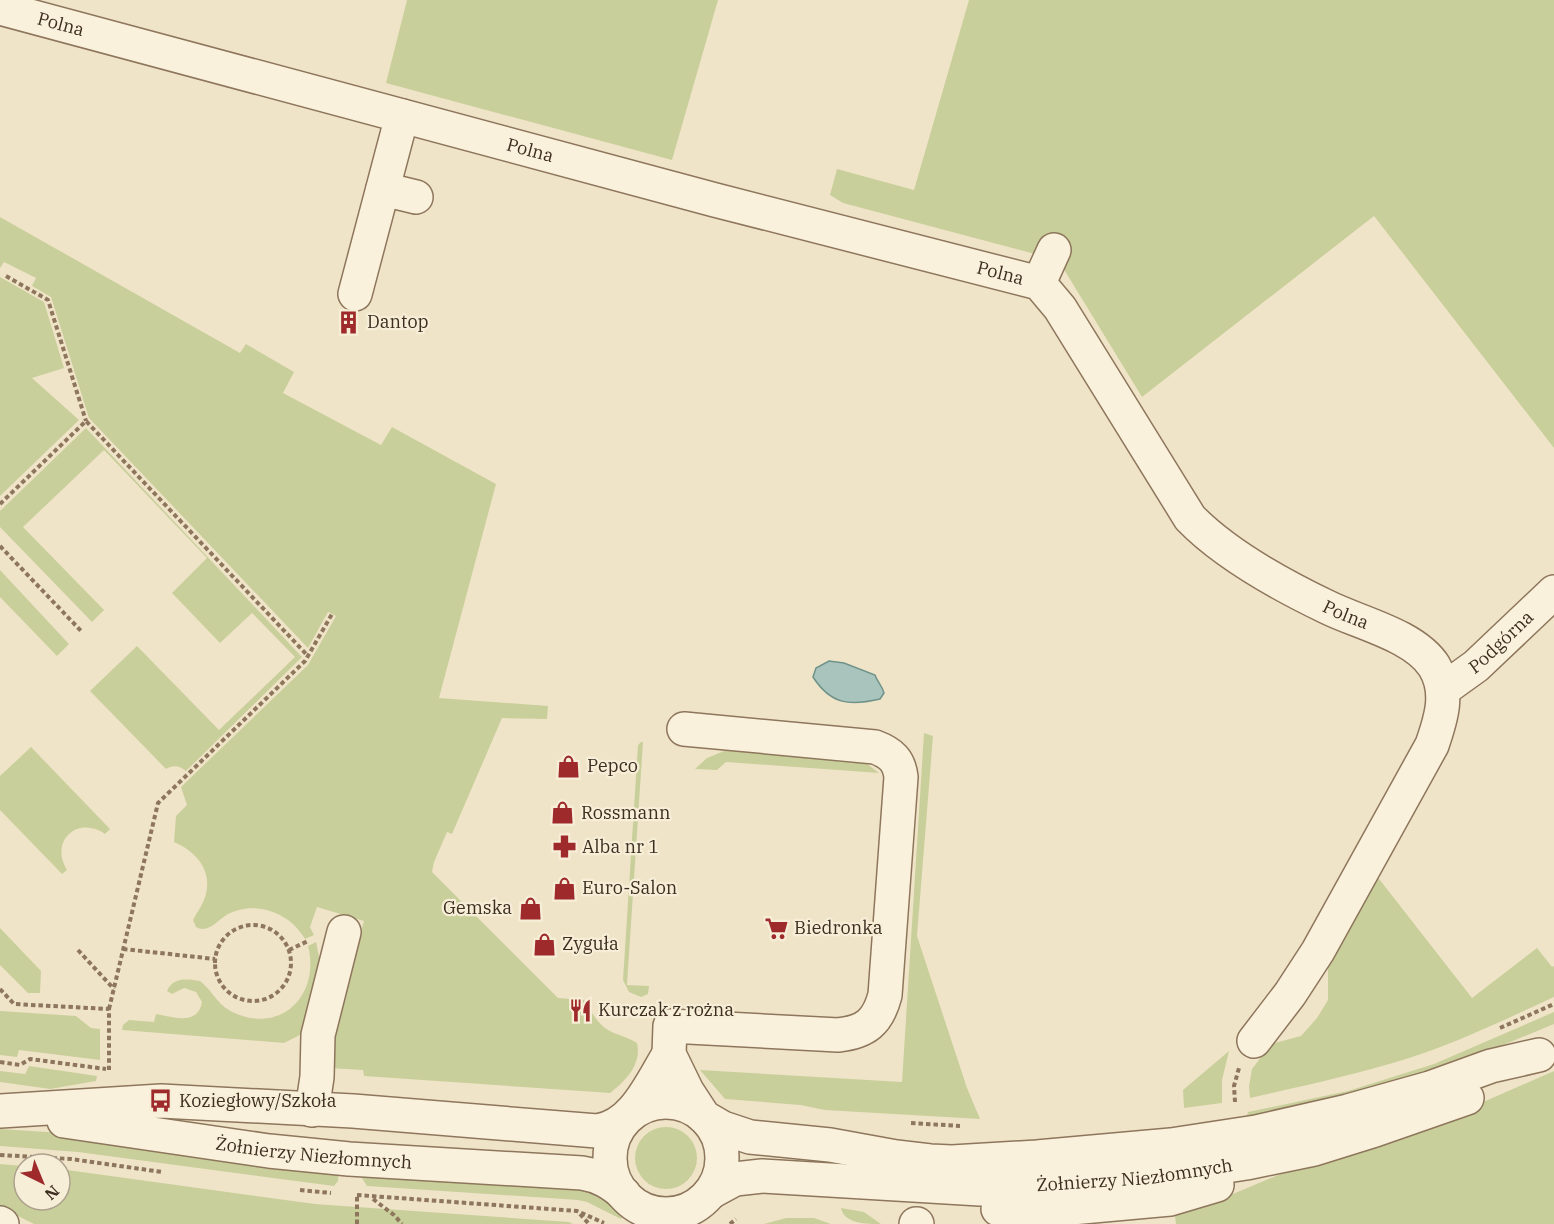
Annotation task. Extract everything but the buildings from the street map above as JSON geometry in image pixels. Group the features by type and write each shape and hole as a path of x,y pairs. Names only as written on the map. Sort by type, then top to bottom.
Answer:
{"street":[{"name":"Polna","path":"0,8 715,200 1040,284 1060,308 1190,518 1206,535 1289,588 1328,608 1396,636 1421,651 1434,667 1444,689"},
{"path":"356,294 402,116"},
{"path":"383,189 416,197"},
{"path":"1040,284 1054,250"},
{"name":"Podgórna","path":"1444,689 1476,666 1554,592"},
{"path":"1254,1041 1290,994 1318,951 1432,745 1442,716 1444,689"},
{"path":"669,1054 619,1128 611,1153 614,1176 632,1207 660,1213 675,1213 698,1206 718,1179 722,1152 714,1129 687,1091 669,1054 670,1026 838,1035 855,1033 870,1024 880,1012 885,995 901,777 900,765 894,758 875,747 684,729"},
{"path":"312,1110 317,1077 318,1035 344,932"},
{"name":"Żołnierzy Niezłomnych","path":"704,1117 731,1132 750,1137 830,1145 896,1157 952,1162 1026,1158 1170,1145 1256,1132 1348,1112 1430,1088 1484,1068 1546,1051"},
{"name":"Żołnierzy Niezłomnych","path":"698,1206 735,1179 762,1176 980,1190 1150,1178 1283,1156 1375,1130 1460,1101 1494,1086 1546,1051"},
{"name":"Żołnierzy Niezłomnych","path":"0,1111 161,1101 353,1111 587,1131 609,1128 628,1117"},
{"path":"628,1117 647,1106 669,1102 693,1109 704,1117"},
{"name":"Żołnierzy Niezłomnych","path":"0,1111 268,1151 349,1159 582,1173 610,1182 632,1207"}],"path":[{"path":"6,276 48,300 86,421 308,656"},
{"path":"0,504 86,421"},
{"path":"0,546 82,632"},
{"path":"109,1070 109,1009 158,803 308,656 332,614"},
{"path":"251,925 264,926 276,932 285,941 289,950 292,966 289,978 282,989 271,997 259,1001 246,1001 233,996 222,986 216,973 215,960 219,946 227,935 238,928 251,925"},
{"path":"289,950 307,941"},
{"path":"123,949 215,960"},
{"path":"78,950 114,989"},
{"path":"0,989 14,1004 109,1009"},
{"path":"1496,1029 1554,1004"},
{"path":"906,1122 971,1127"},
{"path":"0,1155 71,1159 166,1172"},
{"path":"297,1190 339,1193"},
{"path":"348,1194 577,1211 608,1224"},
{"path":"357,1195 357,1224"},
{"path":"372,1197 402,1224"},
{"path":"577,1211 589,1224"}],"green space":[{"path":"407,0 718,0 672,160 386,83"},
{"path":"969,0 1554,0 1554,448 1374,216 1142,397 1060,263 1039,255 843,203 830,195 837,169 914,190"},
{"path":"0,217 240,353 246,344 294,372 283,393 381,445 392,427 496,484 439,698 548,706 547,719 502,718 452,834 447,832 432,872 558,998 584,1000 604,1027 637,1043 635,1065 622,1083 610,1093 364,1076 363,1070 329,1068 331,1036 364,921 317,907 310,927 314,935 305,939 291,922 281,916 250,908 228,914 209,928 196,927 193,920 205,897 207,885 200,862 189,850 174,842 176,816 187,805 181,787 308,665 336,616 328,612 308,648 89,418 51,297 32,286 36,278 4,262 0,268"},
{"path":"0,277 44,302 64,368 32,378 79,420 0,496"},
{"path":"86,428 302,657 186,771 176,766 166,769 90,691 137,646 219,730 295,657 252,613 220,643 172,593 207,558 104,450 23,527 104,610 92,622 0,527 0,511"},
{"path":"0,570 69,644 57,656 0,597"},
{"path":"924,733 933,736 917,936 967,1088 980,1119 825,1110 800,1105 725,1099 700,1070 902,1082"},
{"path":"643,742 627,985 649,986 648,994 641,997 629,992 623,980 638,745"},
{"path":"31,747 110,829 105,834 95,829 85,828 76,829 69,834 62,849 62,859 67,870 62,874 0,810 0,776"},
{"path":"729,749 862,760 879,773 726,762 717,770 695,769 707,758"},
{"path":"1376,875 1472,998 1537,948 1552,967 1554,966 1554,997 1425,1053 1348,1075 1250,1098 1249,1086 1252,1069 1271,1044 1301,1036 1317,1018 1328,1000 1328,955"},
{"path":"0,928 41,971 40,993 28,993 0,965"},
{"path":"316,942 321,966 302,1034 284,1043 122,1030 123,1025 129,1020 154,1022 156,1014 184,1018 196,1014 202,1002 196,992 184,988 172,994 167,991 173,983 181,980 200,981 225,1007 237,1014 254,1018 270,1018 284,1013 303,993 309,979 308,946"},
{"path":"0,1011 76,1016 91,1028 100,1029 100,1060 19,1050 17,1057 0,1055"},
{"path":"1554,1012 1554,1024 1438,1072 1245,1122 1248,1112 1348,1091 1434,1064"},
{"path":"1229,1051 1222,1080 1222,1103 1184,1108 1183,1090"},
{"path":"29,1066 97,1076 96,1081 50,1089 0,1082 0,1071 25,1074"},
{"path":"1554,1071 1554,1224 1176,1224 1174,1209 1228,1196 1314,1160 1426,1127"},
{"path":"660,1127 672,1127 688,1136 695,1146 697,1158 695,1170 688,1180 672,1189 660,1189 649,1184 640,1175 635,1164 635,1152 640,1141 649,1132"},
{"path":"0,1129 93,1135 339,1167 338,1181 334,1186 78,1152 0,1146"},
{"path":"0,1164 12,1165 12,1212 72,1212 72,1171 315,1204 573,1224 34,1224 0,1207"},
{"path":"360,1175 589,1190 612,1203 622,1216 621,1219 587,1202 578,1200 367,1186"},
{"path":"841,1208 864,1212 881,1224 851,1220"},
{"path":"786,1218 814,1218 831,1224 764,1224"}],"water":[{"path":"829,661 844,663 875,675 884,693 880,699 859,702 834,698 813,677 816,668"}],"place":[{"name":"Dantop","path":"349,322"},
{"name":"Pepco","path":"569,766"},
{"name":"Rossmann","path":"563,813"},
{"name":"Alba nr 1","path":"564,847"},
{"name":"Euro-Salon","path":"564,888"},
{"name":"Gemska","path":"530,908"},
{"name":"Biedronka","path":"776,928"},
{"name":"Zyguła","path":"544,944"},
{"name":"Kurczak z rożna","path":"580,1010"},
{"name":"Koziegłowy/Szkoła","path":"161,1101"}]}
